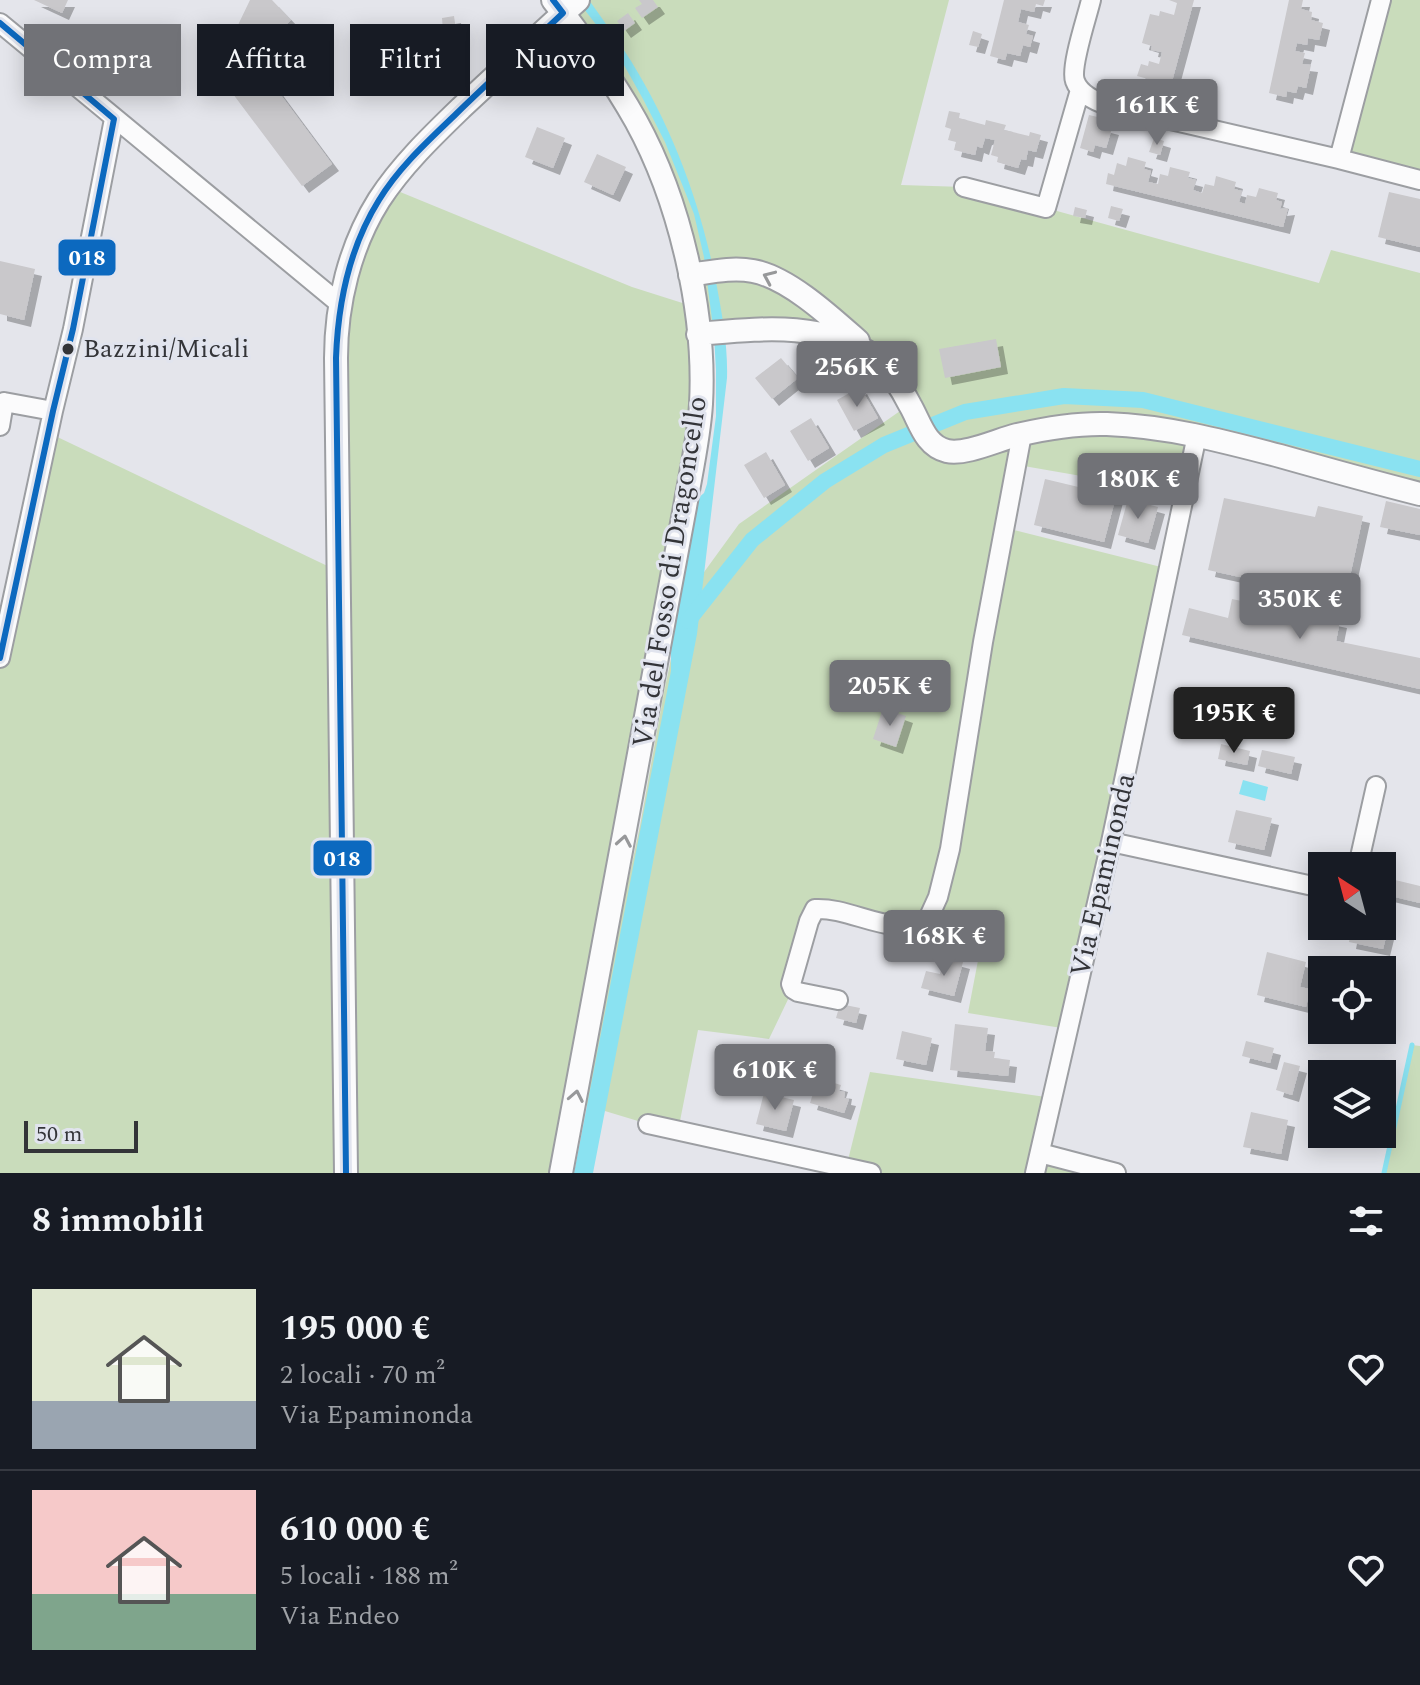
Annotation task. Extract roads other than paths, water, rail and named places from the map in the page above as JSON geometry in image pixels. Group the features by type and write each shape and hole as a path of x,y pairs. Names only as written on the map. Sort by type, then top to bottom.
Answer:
{"street":[{"path":"1091,0 1074,72 1080,90 1095,100 1420,180"},
{"path":"1339,159 1381,0"},
{"path":"346,1173 336,358 340,304 357,245 388,187 445,124 567,4"},
{"name":"Via del Fosso di Dragoncello","path":"561,1173 698,432 701,375 701,334 693,274 652,153 567,4"},
{"path":"0,23 340,304"},
{"path":"964,187 1046,208 1080,90"},
{"path":"0,658 73,329 114,119"},
{"path":"693,274 726,270 762,273 807,299 877,358 910,405 926,437 936,447 947,451 958,452 1060,427 1095,424 1142,427 1240,445 1420,494"},
{"path":"794,329 807,299"},
{"path":"701,334 794,329 836,339 877,358"},
{"path":"0,426 2,401 53,411"},
{"path":"838,1000 798,992 791,984 815,909 899,926 912,925 928,919 938,897 950,849 983,642 1022,434"},
{"name":"Via Epaminonda","path":"1035,1173 1111,842 1197,435"},
{"path":"1361,852 1376,786"},
{"path":"1111,842 1308,885"},
{"path":"648,1124 871,1173"},
{"path":"1040,1153 1116,1173"}],"water":[{"path":"577,0 589,0 606,24 596,24"},
{"path":"624,50 660,113 702,223 726,342 727,378 697,634 593,1173 574,1173 671,671 671,634 697,499 704,493 707,484 716,416 714,335 704,257 694,214 665,142 624,65"},
{"path":"1243,780 1268,787 1265,801 1239,794"}],"waterway":[{"path":"688,621 752,540 825,481 884,445 965,412 1064,396 1143,400 1420,469"},
{"path":"1384,1173 1412,1045"}],"place":[{"name":"Bazzini/Micali","path":"68,349"}]}
